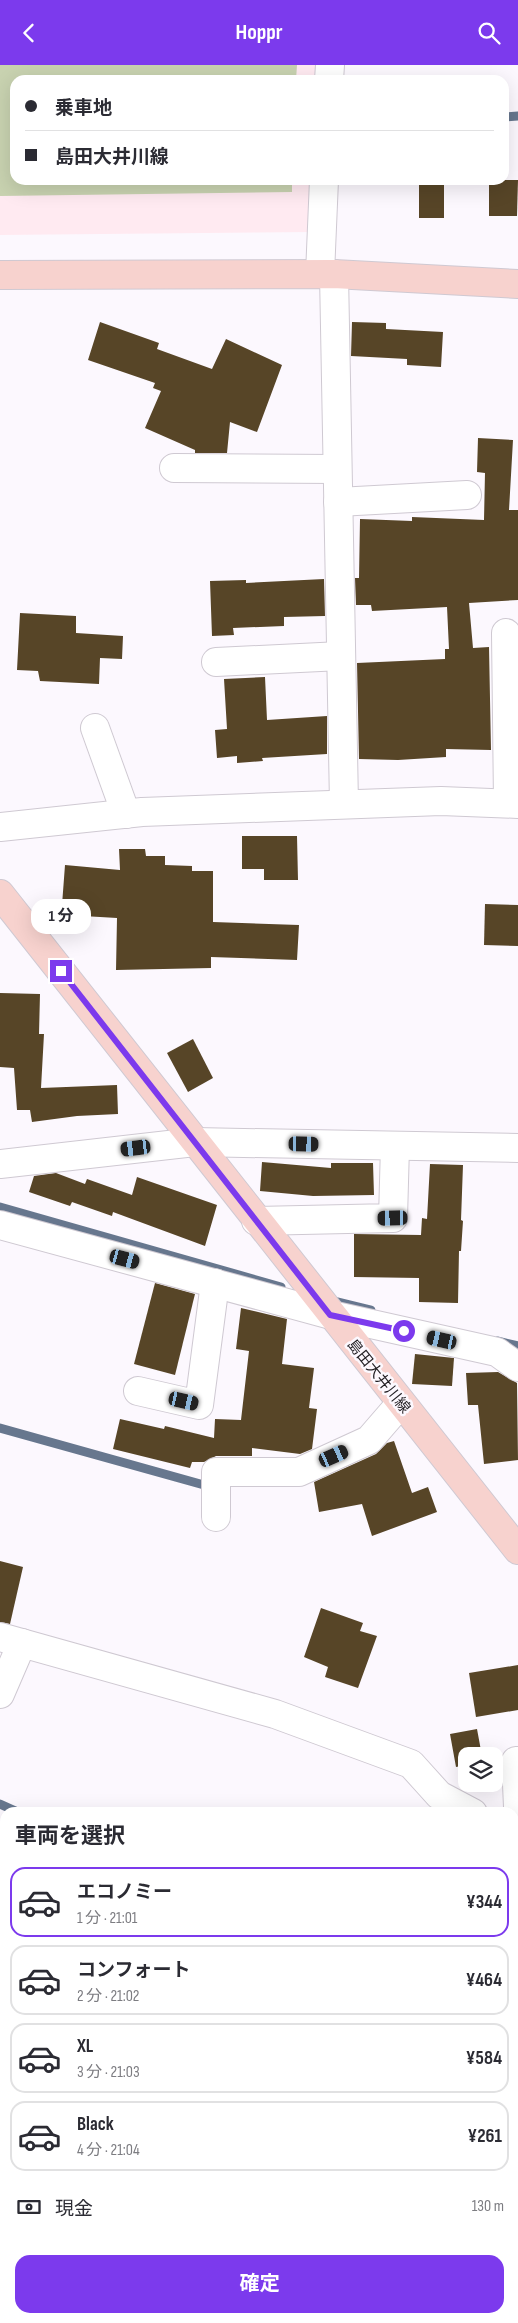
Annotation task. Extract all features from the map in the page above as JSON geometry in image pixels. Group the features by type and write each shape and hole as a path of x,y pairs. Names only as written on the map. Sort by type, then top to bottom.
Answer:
{"main road":[{"path":"0,275 327,274 518,285"},
{"name":"島田大井川線","path":"0,894 330,1315 518,1550"}],"street":[{"path":"324,185 337,469 344,804"},
{"path":"174,468 337,469"},
{"path":"338,502 467,495"},
{"path":"0,827 126,814 344,804 441,801 513,804 506,633"},
{"path":"216,662 341,656"},
{"path":"95,729 126,814"},
{"path":"0,1164 195,1142 518,1148"},
{"path":"256,1221 393,1218 396,1146"},
{"path":"0,1225 330,1315 497,1352 518,1367"},
{"path":"138,1391 199,1405 215,1283"},
{"path":"216,1517 216,1472 299,1472 369,1440 401,1403"},
{"path":"0,1694 11,1640 275,1714 411,1764 439,1795 461,1807"},
{"path":"516,1761 518,1807"}],"shaded area":[{"path":"0,65 318,65 318,75 10,75 10,185 315,185 313,232 0,235"}],"green space":[{"path":"0,65 297,65 296,75 10,75 10,185 292,185 292,192 0,196"}],"building":[{"path":"509,180 518,180 517,216 489,216 489,185 509,185"},
{"path":"419,185 444,185 444,218 419,218"},
{"path":"100,322 159,343 157,349 212,369 226,339 282,365 257,432 230,422 227,453 195,453 195,450 145,428 161,391 153,388 155,383 88,360"},
{"path":"352,322 386,323 386,329 443,332 441,367 407,365 407,359 351,356"},
{"path":"478,438 513,440 509,510 518,510 518,600 469,603 473,648 489,647 491,750 446,749 446,757 398,760 359,759 357,663 445,659 445,649 449,649 447,607 372,611 371,605 356,605 355,578 359,578 360,519 412,521 412,517 484,520 485,473 477,472"},
{"path":"324,579 325,616 284,617 284,626 233,628 234,635 212,636 210,581 246,580 246,583"},
{"path":"20,613 76,616 76,633 123,636 122,659 100,658 99,684 40,681 38,671 17,670"},
{"path":"265,677 267,720 327,716 327,754 262,758 263,761 237,763 237,756 217,758 215,730 227,729 224,679"},
{"path":"242,836 297,836 298,880 264,880 264,869 242,869"},
{"path":"119,849 145,849 146,856 165,856 165,865 192,866 192,871 213,871 213,922 299,925 297,960 211,957 211,968 116,970 117,918 83,916 84,906 62,905 65,865 120,870"},
{"path":"485,904 518,905 518,946 484,945"},
{"path":"0,993 40,994 39,1034 44,1034 41,1088 117,1085 118,1114 77,1116 32,1122 30,1110 17,1110 14,1068 0,1067"},
{"path":"193,1039 213,1078 188,1092 167,1053"},
{"path":"262,1162 331,1168 331,1163 373,1163 374,1195 313,1196 260,1191"},
{"path":"430,1164 463,1165 461,1220 463,1221 461,1251 459,1251 458,1303 419,1302 419,1278 354,1277 354,1234 421,1235 422,1218 427,1219"},
{"path":"56,1173 85,1184 87,1179 132,1195 137,1177 217,1205 205,1246 113,1212 112,1216 72,1202 70,1206 29,1192 34,1176"},
{"path":"155,1283 195,1294 175,1375 134,1364"},
{"path":"241,1308 287,1319 282,1364 314,1368 309,1408 317,1409 312,1449 300,1454 252,1448 252,1456 216,1456 204,1462 192,1462 190,1468 113,1449 120,1419 164,1429 165,1426 214,1438 215,1419 241,1420 249,1351 236,1349"},
{"path":"415,1354 454,1358 452,1386 412,1384"},
{"path":"498,1372 517,1383 518,1460 484,1464 478,1405 468,1405 466,1373"},
{"path":"394,1441 412,1493 428,1487 437,1512 372,1536 362,1504 319,1512 314,1482 376,1454 387,1443"},
{"path":"0,1561 23,1567 10,1624 0,1622"},
{"path":"321,1608 363,1623 360,1631 377,1636 358,1688 325,1677 328,1667 304,1657"},
{"path":"518,1665 518,1710 476,1717 469,1673"},
{"path":"477,1729 480,1747 458,1747 458,1767 456,1767 450,1734"}],"waterway":[{"path":"509,117 518,116"},
{"path":"0,1207 281,1287"},
{"path":"330,1300 371,1310"},
{"path":"497,1341 518,1346"},
{"path":"0,1428 204,1485"},
{"path":"0,1804 7,1807"}],"route":[{"path":"61,971 330,1315 404,1331"}]}
